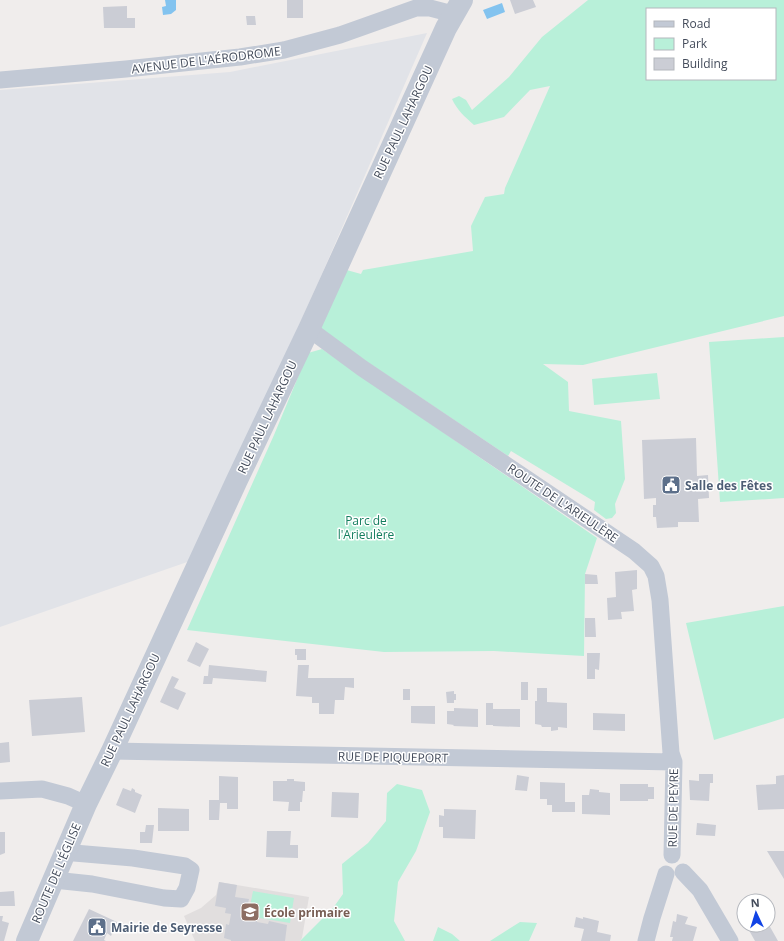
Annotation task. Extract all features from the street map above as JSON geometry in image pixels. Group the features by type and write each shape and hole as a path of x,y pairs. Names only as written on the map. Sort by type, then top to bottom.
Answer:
{"street":[{"name":"AVENUE DE L'AÉRODROME","path":"0,80 240,57 284,50 340,35 416,8 430,8 454,14"},
{"name":"RUE PAUL LAHARGOU","path":"86,804 309,329 454,14"},
{"name":"ROUTE DE L'ARIEULÈRE","path":"309,329 362,368 628,547 651,566 656,576 660,600 672,753 674,762"},
{"name":"RUE DE PIQUEPORT","path":"112,751 674,762"},
{"name":"RUE DE PEYRE","path":"646,941 652,918 674,873 663,870 662,865 667,856 672,855 674,762"},
{"path":"0,791 42,789 68,796 86,804"},
{"name":"ROUTE DE L'ÉGLISE","path":"27,941 86,804"},
{"path":"54,880 92,884 164,898 181,899 188,888 190,870 185,866 133,858 74,853 67,849"},
{"path":"674,873 700,890 730,941"}],"shaded area":[{"path":"427,33 321,276 193,560 0,627 0,90 230,72"},
{"name":"École primaire","path":"219,882 309,897 302,938 300,941 195,941 184,916 201,908 216,895"}],"green space":[{"path":"588,0 784,0 784,316 583,365 543,364 568,382 569,411 621,421 625,479 615,504 616,513 612,518 606,519 594,510 595,502 511,451 508,456 318,329 343,269 361,274 363,270 473,251 471,226 485,197 504,194 505,188 550,86 530,90 504,117 474,125 464,116 452,99 459,96 466,100 472,110 509,77 542,37"},
{"path":"784,337 784,498 720,502 709,342"},
{"name":"Parc de l'Arieulère","path":"322,349 597,538 585,574 584,656 494,651 384,652 187,630 274,435 308,353"},
{"path":"657,373 660,399 594,405 592,379"},
{"path":"784,606 784,718 714,740 686,623"},
{"path":"397,784 422,790 430,812 416,851 398,882 394,921 405,941 300,941 333,908 343,894 342,864 368,843 386,821 387,793"},
{"path":"253,891 294,898 290,923 248,916"},
{"path":"520,922 537,923 529,941 490,941"},
{"path":"438,927 452,934 460,941 433,941"}],"water":[{"path":"165,0 176,0 176,10 171,14 163,15 162,7 166,6"},
{"path":"502,3 505,12 487,19 483,10"}],"building":[{"path":"287,0 303,0 303,18 287,18"},
{"path":"510,0 533,0 536,7 515,14"},
{"path":"127,6 127,18 135,18 135,28 104,28 103,7"},
{"path":"246,16 255,16 256,25 247,25"},
{"name":"Salle des Fêtes","path":"696,438 697,476 708,475 709,498 698,499 699,522 678,522 678,527 657,528 656,517 653,517 653,505 656,505 656,498 644,499 642,440"},
{"path":"637,570 637,589 632,590 634,611 621,612 622,619 608,620 607,598 616,597 615,572"},
{"path":"585,574 597,575 598,584 585,584"},
{"path":"585,618 595,618 596,637 585,637"},
{"path":"196,642 209,649 200,667 187,661"},
{"path":"295,649 306,649 306,660 297,660"},
{"path":"587,653 600,653 599,670 595,669 595,679 587,679"},
{"path":"209,665 267,671 266,682 213,678 212,684 203,684 204,676 208,676"},
{"path":"298,665 309,665 308,678 354,678 354,688 345,687 344,700 335,700 334,714 319,714 319,703 312,703 312,697 296,696"},
{"path":"172,676 179,679 174,688 186,693 178,710 160,702"},
{"path":"521,682 528,682 528,700 521,700"},
{"path":"537,688 547,688 547,702 567,703 567,728 558,727 558,730 551,731 551,727 542,727 541,725 535,724 535,701 537,701"},
{"path":"403,689 410,689 410,700 403,700"},
{"path":"454,691 454,694 456,694 456,700 454,700 454,703 447,703 446,692"},
{"path":"82,697 85,732 32,736 29,700"},
{"path":"486,703 493,703 493,709 520,709 520,727 486,725"},
{"path":"411,706 435,706 435,724 411,723"},
{"path":"454,708 478,709 478,727 453,726 454,725 447,724 447,711 454,711"},
{"path":"593,713 625,714 625,731 593,730"},
{"path":"9,742 10,762 0,763 0,743"},
{"path":"699,774 713,774 713,783 710,783 709,801 690,800 689,780 699,781"},
{"path":"517,775 529,777 527,791 515,790"},
{"path":"784,775 784,809 758,810 756,785 776,784 776,776"},
{"path":"219,776 238,777 238,809 227,809 227,803 220,803 219,820 209,820 209,800 219,800"},
{"path":"287,779 305,782 305,791 303,791 302,802 300,802 300,811 288,811 289,802 273,801 273,781 287,781"},
{"path":"540,782 565,783 565,802 575,802 575,812 552,812 552,805 547,805 547,799 540,799"},
{"path":"620,784 648,784 648,787 654,787 654,799 648,799 648,801 620,801"},
{"path":"123,788 131,791 132,788 135,792 142,795 135,813 116,805"},
{"path":"590,789 610,793 610,815 582,814 582,795 589,795"},
{"path":"332,792 359,793 358,818 331,817"},
{"path":"158,808 189,809 189,831 158,831"},
{"path":"444,809 476,810 475,839 443,838 443,827 439,827 439,815 444,816"},
{"path":"697,823 716,825 715,836 696,835"},
{"path":"146,825 154,825 152,843 140,843 140,832 145,832"},
{"path":"267,831 291,831 290,845 298,845 298,858 266,857"},
{"path":"0,832 5,832 5,853 0,855"},
{"path":"767,851 784,851 784,879"},
{"path":"219,882 237,885 235,897 249,899 245,917 257,920 257,922 268,924 269,921 287,925 285,941 231,941 224,938 226,924 229,925 231,914 225,913 226,908 215,906"},
{"path":"14,891 15,906 0,906 0,892"},
{"name":"Mairie de Seyresse","path":"89,909 117,922 111,936 107,933 104,940 106,941 73,941"},
{"path":"677,914 688,917 685,924 697,927 693,941 672,941 673,937 670,937 673,921 676,922"},
{"path":"0,916 3,916 2,921 9,923 4,941 0,941"},
{"path":"576,917 599,921 597,932 611,935 610,941 581,941 584,929 574,927"},
{"path":"750,933 774,933 778,941 755,941"}],"place":[{"name":"Salle des Fêtes","path":"671,485"},
{"name":"École primaire","path":"250,912"},
{"name":"Mairie de Seyresse","path":"97,927"}]}
